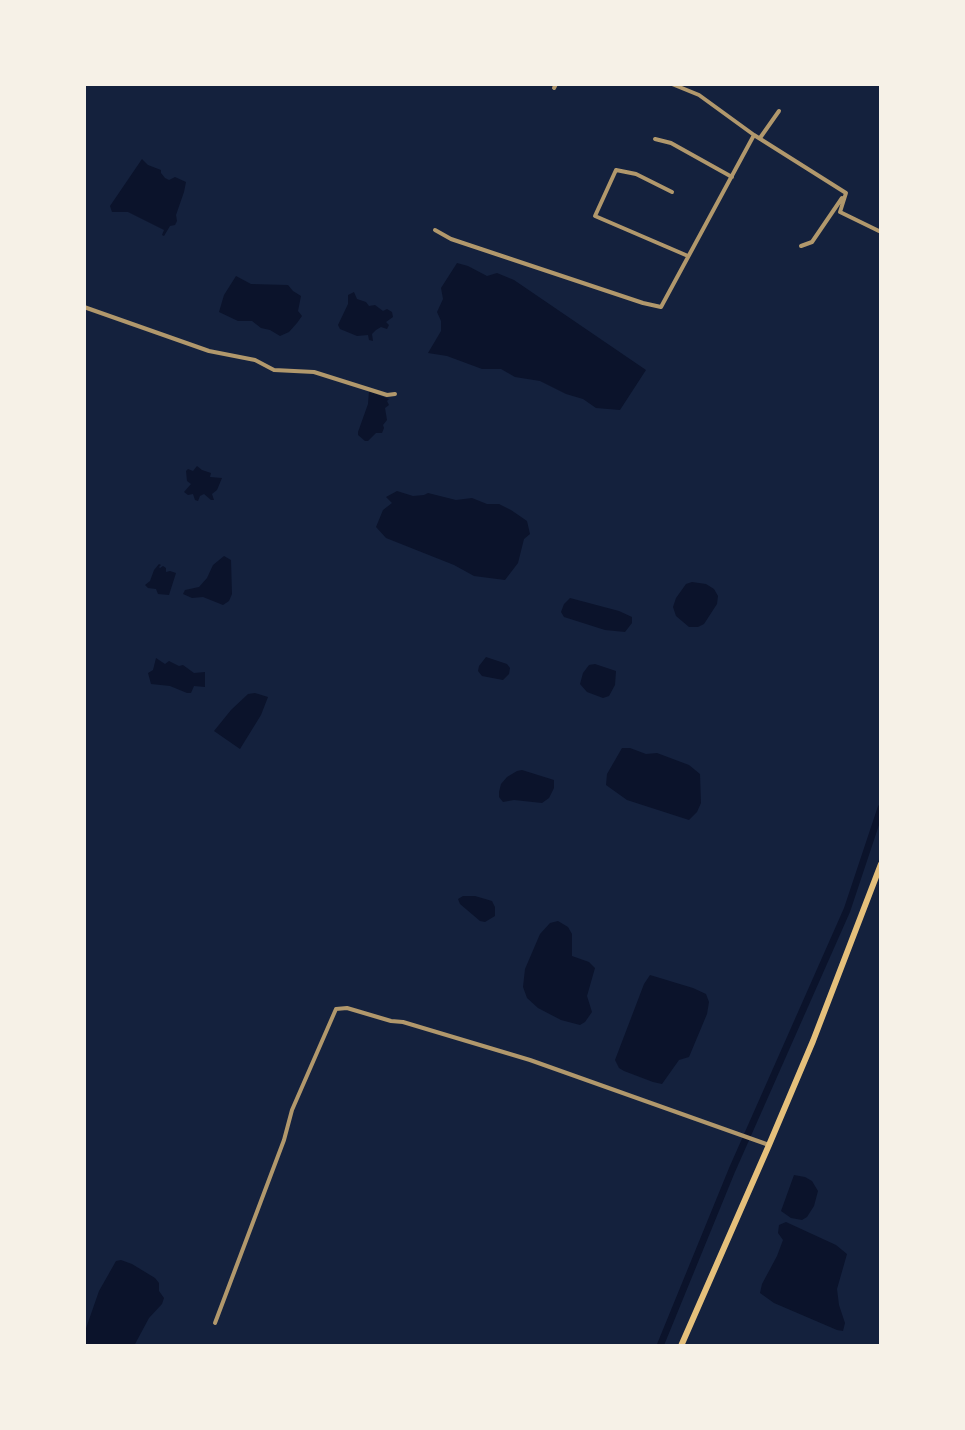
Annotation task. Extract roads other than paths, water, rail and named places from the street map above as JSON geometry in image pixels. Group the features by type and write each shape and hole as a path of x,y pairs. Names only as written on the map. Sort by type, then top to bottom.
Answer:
{"main road":[{"path":"681,1346 818,1028 881,864"}],"street":[{"path":"672,84 699,95 846,193"},
{"path":"435,230 451,239 661,307 732,177 757,136 779,111"},
{"path":"655,139 671,143 732,177"},
{"path":"672,192 636,174 616,170 595,216 688,256"},
{"path":"846,193 840,212 881,232"},
{"path":"801,246 812,242 846,193"},
{"path":"84,307 209,351 255,360 274,370 314,372 387,395 395,394"},
{"path":"215,1323 284,1140 292,1110 336,1009 347,1008 403,1022 530,1060 769,1145"}],"water":[{"path":"142,159 161,170 165,178 175,177 186,182 177,221 164,236 164,230 128,212 112,212 110,206"},
{"path":"457,263 487,276 497,273 514,280 646,370 620,410 596,408 583,399 540,381 515,377 501,369 482,369 447,356 428,353 441,331 437,312 443,299 441,288"},
{"path":"236,276 251,284 288,285 301,296 298,311 302,316 289,332 280,336 252,321 238,321 219,312 224,295"},
{"path":"354,292 357,299 369,306 375,305 383,311 387,309 392,312 393,317 386,322 389,325 387,329 381,327 376,330 372,334 373,341 369,340 368,335 357,336 340,329 338,325 348,304 348,295"},
{"path":"369,391 389,399 389,405 385,408 387,420 382,433 376,433 365,441 358,432 368,404"},
{"path":"197,466 211,473 210,477 222,478 212,494 214,500 204,494 198,501 193,494 184,492 191,484 187,481 186,471 193,471"},
{"path":"397,491 413,496 428,493 456,500 472,498 511,510 527,521 530,534 524,539 518,563 505,580 474,576 386,538 376,527 383,510 392,503 386,497"},
{"path":"224,556 231,560 232,594 229,601 223,605 203,597 192,598 183,594 185,590 199,587 213,565"},
{"path":"159,564 160,568 166,568 166,572 176,573 169,595 158,594 156,589 145,585"},
{"path":"686,584 706,584 718,596 717,604 704,624 698,627 689,627 676,616 673,607"},
{"path":"570,598 619,611 632,617 632,623 625,632 605,630 564,617 561,612"},
{"path":"486,657 510,668 503,680 482,676 478,671"},
{"path":"156,658 165,664 169,661 183,665 194,673 205,672 205,687 194,686 191,693 187,693 170,686 151,684 148,673 153,670"},
{"path":"589,665 616,671 615,685 609,696 603,698 587,692 580,684"},
{"path":"248,694 268,697 240,749 214,731"},
{"path":"622,748 646,754 657,753 689,765 700,774 701,803 697,812 689,820 627,800 606,785 607,774"},
{"path":"522,770 554,780 549,798 542,803 503,802 499,797 501,784 507,777"},
{"path":"463,896 492,901 495,916 485,922 480,921 460,904 458,899"},
{"path":"558,921 568,927 572,934 572,956 589,962 595,968 587,996 592,1012 580,1025 561,1020 538,1008 527,998 523,987 525,969 540,934 550,923"},
{"path":"650,975 693,988 706,994 709,1002 689,1057 679,1060 662,1084 624,1071 615,1060"},
{"path":"794,1175 812,1181 818,1191 814,1206 802,1220 791,1218 781,1211"},
{"path":"786,1222 836,1245 847,1254 837,1289 845,1323 843,1331 774,1303 760,1293 783,1240 778,1233 779,1225"},
{"path":"121,1260 155,1278 164,1298 162,1304 149,1318 134,1346 84,1346 84,1334 99,1291 116,1261"}],"waterway":[{"path":"660,1346 732,1170 847,910 881,808"}]}
